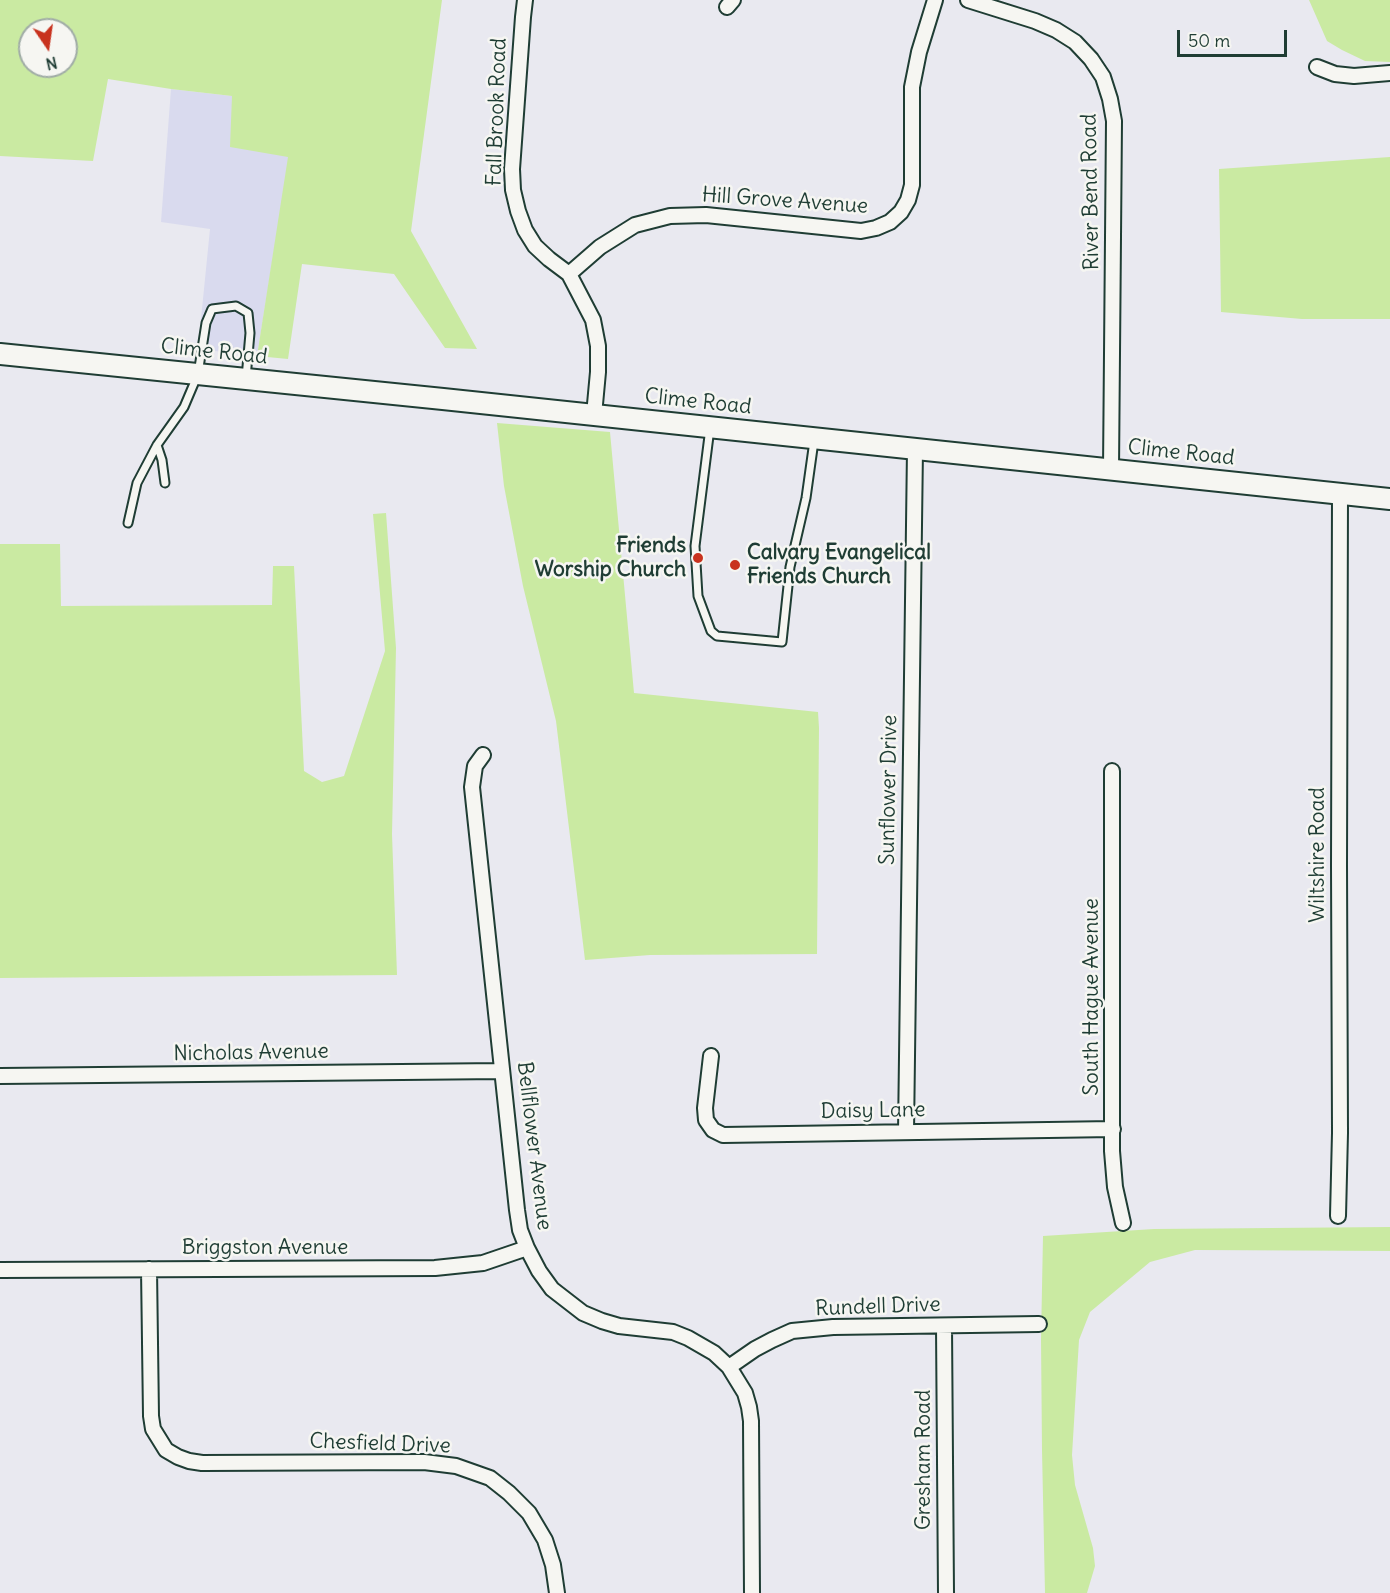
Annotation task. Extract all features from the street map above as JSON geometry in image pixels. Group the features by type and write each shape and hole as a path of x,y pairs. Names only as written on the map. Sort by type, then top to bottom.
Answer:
{"main road":[{"name":"Clime Road","path":"0,354 1390,499"}],"street":[{"name":"Fall Brook Road","path":"525,0 512,170 513,190 525,230 535,246 569,274 593,320 598,346 594,415"},
{"name":"Hill Grove Avenue","path":"569,274 600,247 635,225 670,216 706,215 861,231 890,222 901,212 908,200 912,185 912,87 919,52 935,0"},
{"name":"River Bend Road","path":"968,0 1035,21 1075,42 1091,59 1103,77 1110,99 1114,120 1111,469"},
{"path":"1317,67 1335,74 1354,76 1390,73"},
{"name":"Sunflower Drive","path":"906,1131 915,449"},
{"name":"Wiltshire Road","path":"1338,1216 1340,494"},
{"name":"Bellflower Avenue","path":"483,755 475,766 472,786 520,1230 539,1271 552,1289 583,1313 620,1326 672,1332 714,1353 729,1367 745,1393 751,1421 752,1593"},
{"name":"South Hague Avenue","path":"1112,771 1113,1151 1115,1187 1123,1222"},
{"name":"Daisy Lane","path":"711,1056 705,1108 706,1120 713,1130 723,1135 1113,1129"},
{"name":"Nicholas Avenue","path":"0,1076 502,1071"},
{"name":"Briggston Avenue","path":"0,1270 435,1268 483,1263 527,1248"},
{"name":"Chesfield Drive","path":"149,1269 151,1416 153,1429 166,1450 189,1461 202,1462 424,1462 456,1466 490,1478 529,1513 545,1540 553,1565 557,1593"},
{"name":"Rundell Drive","path":"729,1367 755,1349 792,1331 833,1327 1039,1324"},
{"name":"Gresham Road","path":"944,1326 946,1593"}],"lane":[{"path":"128,523 137,483 157,445 184,407 198,374 206,323 212,309 236,306 248,313 250,333 246,379"},
{"path":"710,427 695,546 698,596 711,631 717,636 739,639 782,642 790,567 806,498 815,438"},
{"path":"157,445 162,460 165,483"}],"shaded area":[{"path":"171,89 232,96 289,157 257,356 198,349 210,229 161,222"}],"green space":[{"path":"0,0 442,0 411,231 477,349 445,348 394,274 302,264 288,359 257,356 288,157 230,147 232,96 108,79 93,161 0,156"},
{"path":"1309,0 1390,0 1390,62 1365,61 1327,41"},
{"path":"1390,157 1390,319 1302,319 1221,312 1219,169"},
{"path":"497,423 610,432 634,693 818,712 817,954 650,955 585,960 556,721 523,586 504,486"},
{"path":"386,513 396,648 392,834 397,975 0,978 0,544 60,544 61,606 272,605 273,566 294,566 304,771 322,782 344,776 385,651 373,514"},
{"path":"1390,1227 1390,1251 1195,1250 1150,1262 1090,1312 1079,1340 1072,1455 1075,1485 1093,1548 1095,1566 1087,1593 1045,1593 1041,1339 1043,1236 1154,1229"}],"place":[{"name":"Friends Worship Church","path":"698,558"},
{"name":"Calvary Evangelical Friends Church","path":"735,565"}]}
